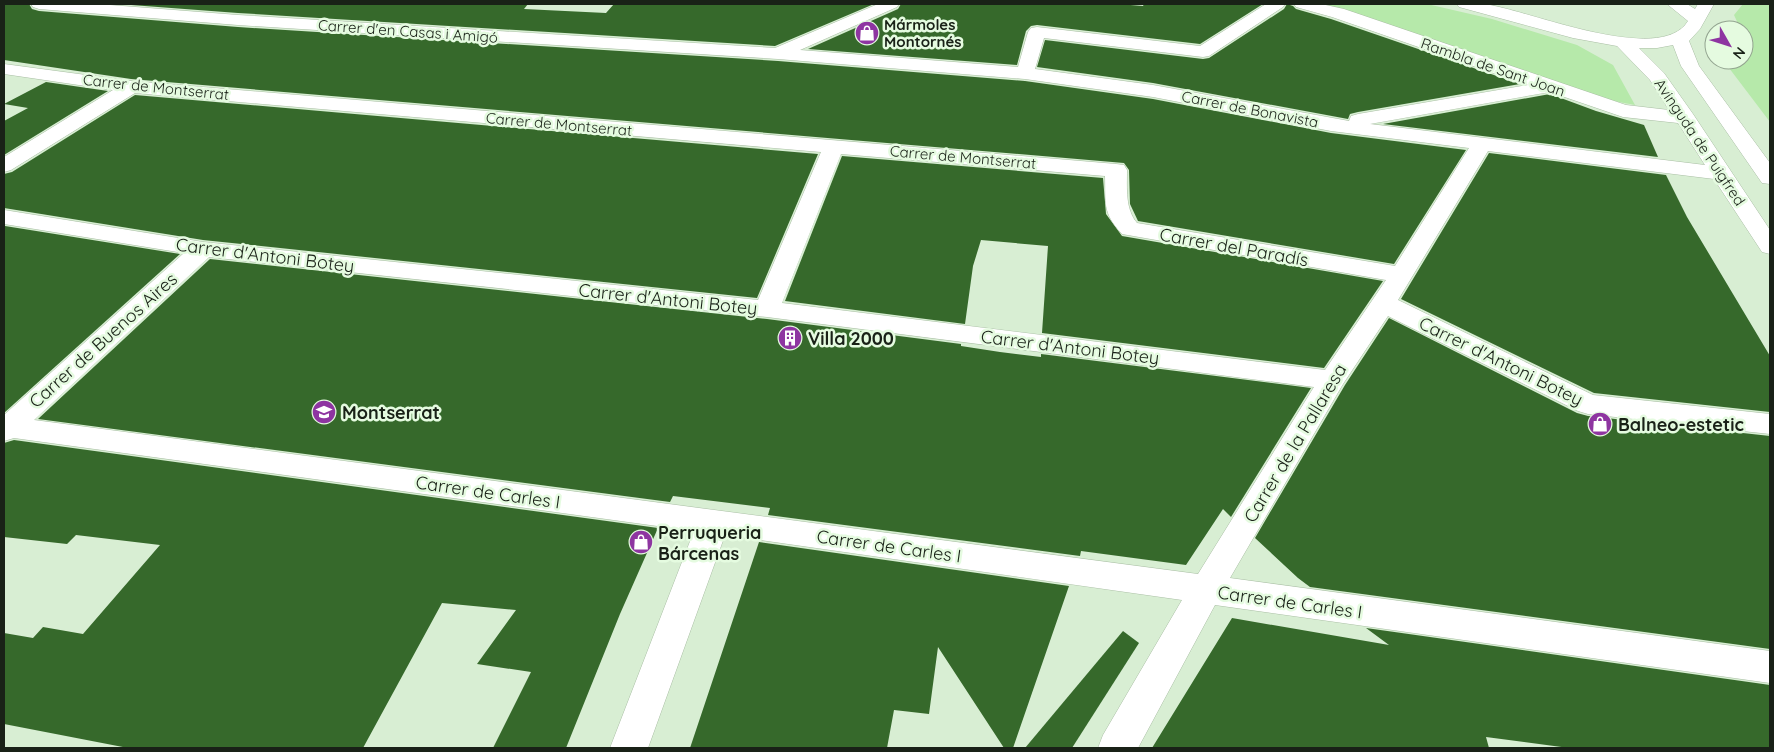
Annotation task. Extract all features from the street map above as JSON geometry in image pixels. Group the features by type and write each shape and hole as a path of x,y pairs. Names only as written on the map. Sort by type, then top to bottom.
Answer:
{"street":[{"name":"Carrer d'en Casas i Amigó","path":"39,4 238,20 778,54"},
{"path":"238,20 263,4"},
{"path":"778,54 891,4"},
{"path":"1025,72 1037,32 1203,52 1277,4"},
{"name":"Rambla de Sant Joan","path":"1302,4 1338,13 1623,112 1686,118"},
{"path":"1465,4 1557,28 1623,42 1656,43 1680,39 1691,32 1706,4"},
{"path":"1520,4 1522,10 1531,16 1557,28"},
{"path":"1675,4 1685,9 1696,20"},
{"name":"Avinguda de Puigfred","path":"1680,39 1690,66 1770,178"},
{"name":"Avinguda de Puigfred","path":"1623,42 1657,77 1770,247"},
{"name":"Carrer de Bonavista","path":"778,54 1025,72 1153,91 1331,124 1722,174"},
{"name":"Carrer de Montserrat","path":"4,69 131,87 1116,170"},
{"path":"4,166 131,87"},
{"path":"1331,124 1549,87"},
{"name":"Carrer de la Pallaresa","path":"1117,748 1205,591 1332,380 1402,275 1482,144"},
{"path":"767,309 834,146"},
{"name":"Carrer del Paradís","path":"1116,170 1117,204 1120,218 1130,229 1402,275"},
{"name":"Carrer d'Antoni Botey","path":"4,217 203,249 767,309 1332,380"},
{"name":"Carrer de Buenos Aires","path":"6,429 203,249"},
{"name":"Carrer d'Antoni Botey","path":"1383,303 1588,404 1770,424"},
{"name":"Carrer de Carles I","path":"6,429 714,521 1205,591 1770,667"},
{"path":"629,748 714,521"}],"green space":[{"path":"1317,4 1427,4 1492,19 1577,45 1613,65 1635,105 1592,97 1355,14"},
{"path":"1743,4 1770,4 1770,122 1731,70 1754,70 1754,20 1736,20 1734,15"}],"building":[{"path":"4,4 29,4 32,9 39,11 238,27 778,61 1025,81 1153,99 1331,133 1466,150 1394,264 1138,221 1130,204 1129,170 1124,163 131,79 4,60"},
{"path":"118,4 528,4 524,9 606,13 614,4 874,4 775,46"},
{"path":"901,4 1118,4 1143,6 1144,4 1263,4 1200,44 1037,25 1031,26 1026,31 1017,65 808,49 898,9"},
{"path":"1287,4 1296,9 1331,19 1520,84 1358,112 1350,114 1348,119 1153,83 1037,67 1045,40 1203,59 1209,58 1284,9"},
{"path":"46,82 108,91 4,155 4,121 28,108 4,104"},
{"path":"1550,94 1596,111 1644,125 1658,157 1383,124"},
{"path":"135,95 818,154 757,298 203,240 4,208 4,174 12,172"},
{"path":"1489,153 1666,175 1687,217 1770,356 1770,412 1594,393 1401,299"},
{"path":"842,156 1103,178 1106,214 1122,236 1383,281 1324,368 1042,333 1048,246 981,240 973,266 965,324 785,301"},
{"path":"4,227 180,254 4,413"},
{"path":"210,259 767,319 961,344 961,346 1000,352 1041,357 1041,354 1311,388 1231,517 1223,509 1186,565 1081,551 1080,556 768,515 770,508 673,496 670,502 38,419"},
{"path":"1389,318 1577,413 1588,416 1770,436 1770,649 1310,587 1298,578 1255,538 1345,385"},
{"path":"14,440 658,528 620,614 566,748 493,748 531,672 477,664 516,610 442,603 363,748 128,748 4,724 4,633 33,638 43,627 83,634 160,545 76,535 67,544 4,537 4,443"},
{"path":"759,542 1069,586 1013,748 1004,748 938,647 929,714 894,710 887,748 690,748"},
{"path":"1232,618 1389,645 1366,628 1770,685 1770,748 1569,748 1486,737 1489,748 1152,748"},
{"path":"1123,631 1139,643 1072,748 1025,748"}],"place":[{"name":"Mármoles Montornés","path":"867,33"},
{"name":"Villa 2000","path":"790,338"},
{"name":"Montserrat","path":"324,412"},
{"name":"Balneo-estetic","path":"1600,424"},
{"name":"Perruqueria Bárcenas","path":"641,542"}]}
